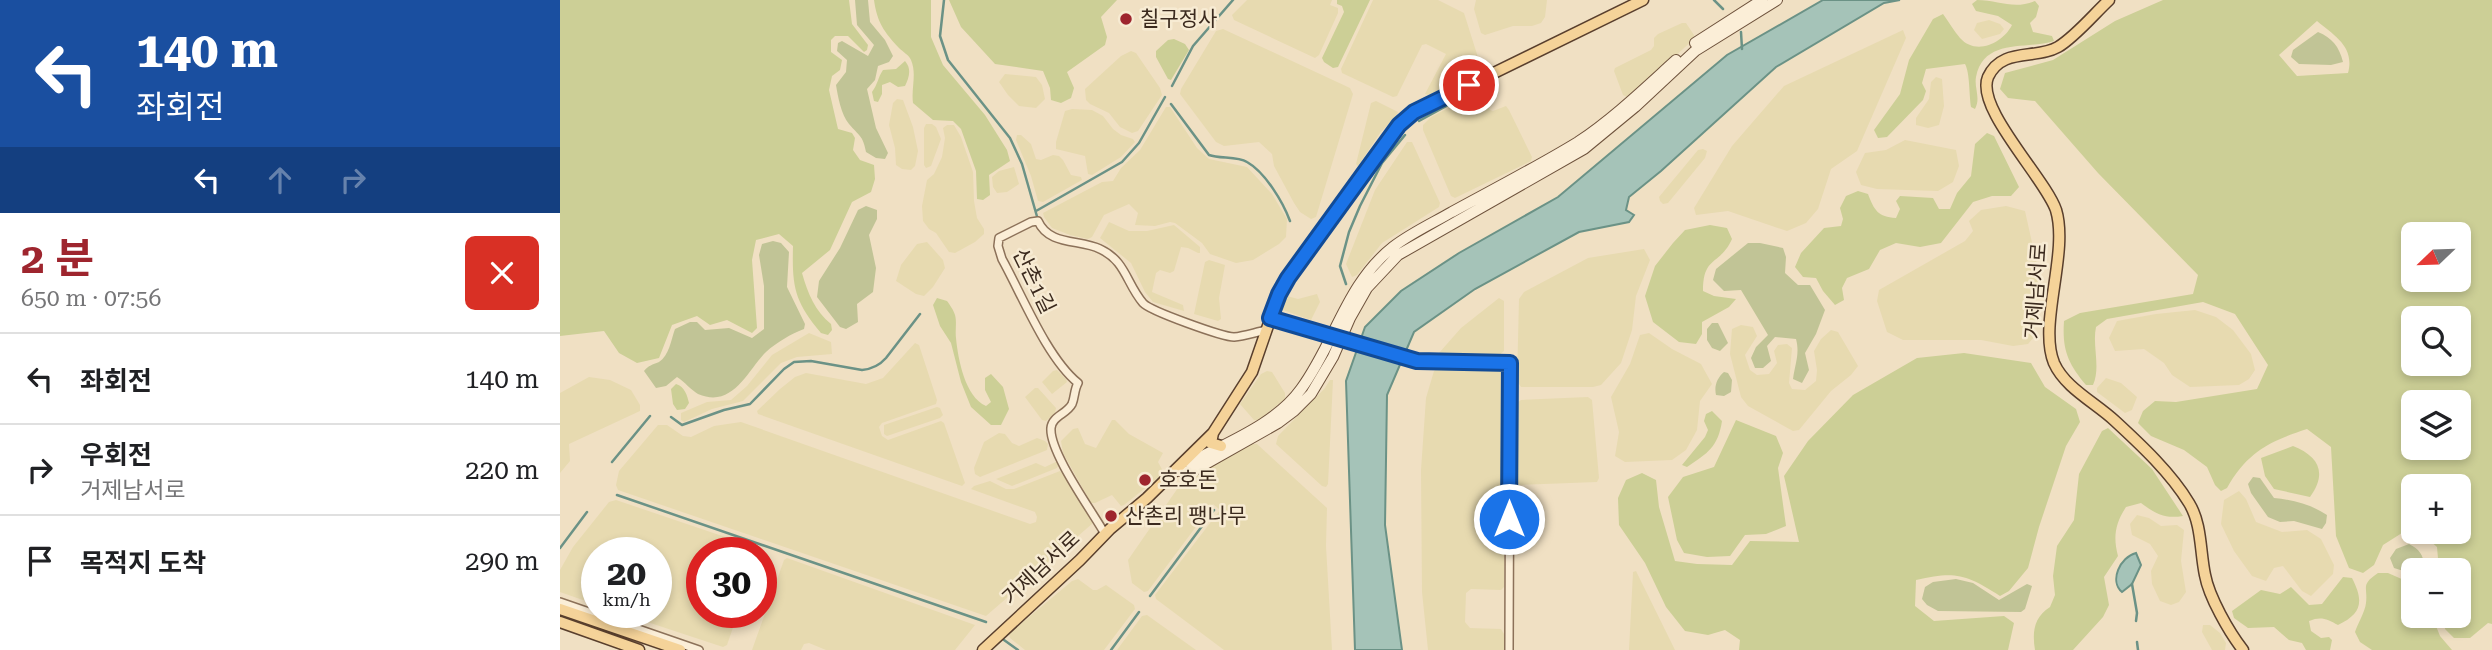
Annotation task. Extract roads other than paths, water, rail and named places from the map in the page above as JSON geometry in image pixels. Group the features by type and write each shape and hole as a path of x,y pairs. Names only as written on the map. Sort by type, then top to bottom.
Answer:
{"main road":[{"name":"거제남서로","path":"983,650 1176,470 1188,466 1252,372 1279,294 1288,278 1384,145 1406,119 1414,112 1643,0"},
{"name":"거제남서로","path":"2109,0 2058,47 2010,57 2001,62 1988,78 1986,95 2055,208 2060,230 2051,328 2055,364 2074,387 2116,421 2188,501 2196,515 2205,579 2243,650"},
{"path":"1213,433 1211,443 1221,446"},
{"path":"560,609 680,650"},
{"path":"560,622 639,650"}],"street":[{"path":"1147,498 1191,462 1288,404 1341,338 1360,282 1394,247 1580,141 1692,45 1762,0"},
{"path":"1188,466 1278,423 1311,394 1367,288 1398,255 1584,149 1635,107 1695,51 1777,0"},
{"name":"산촌1길","path":"1105,534 1056,452 1051,428 1054,419 1073,403 1073,393 1078,383 1070,377 1041,335 1002,258 998,246 999,238 1031,222 1038,222 1048,234 1064,241 1099,248 1119,261 1135,293 1146,306 1233,337 1266,330"},
{"path":"1270,318 1417,361 1510,363 1509,650"},
{"path":"560,602 699,650"}],"water":[{"path":"1823,0 1900,0 1884,3 1776,67 1629,197 1626,210 1634,215 1629,222 1579,232 1475,289 1414,332 1387,395 1385,525 1402,650 1355,650 1346,381 1365,327 1401,291 1459,253 1558,197 1727,55"},
{"path":"2136,553 2141,565 2132,584 2122,592 2116,582 2118,570 2125,559"}],"waterway":[{"path":"944,0 940,36 948,60 1010,138 1022,164 1038,220"},
{"path":"1172,86 1193,46 1233,0"},
{"path":"1714,0 1723,9"},
{"path":"1741,32 1742,49"},
{"path":"1419,121 1483,86"},
{"path":"1036,211 1122,162 1139,143 1165,97"},
{"path":"1171,104 1209,155 1243,160 1254,167 1267,180 1290,221"},
{"path":"1346,284 1340,266 1349,232 1382,163 1405,135"},
{"path":"671,417 682,425 750,404 794,362 811,361 862,370 872,368 886,358 920,314"},
{"path":"612,462 650,416"},
{"path":"617,495 986,622"},
{"path":"1150,596 1214,510"},
{"path":"560,548 587,512"},
{"path":"2132,584 2136,621"},
{"path":"1111,650 1139,612"},
{"path":"1004,640 1018,650"},
{"path":"2137,642 2138,650"}],"place":[{"name":"칠구정사","path":"1126,19"},
{"name":"호호돈","path":"1145,480"},
{"name":"산촌리 팽나무","path":"1111,516"}]}
